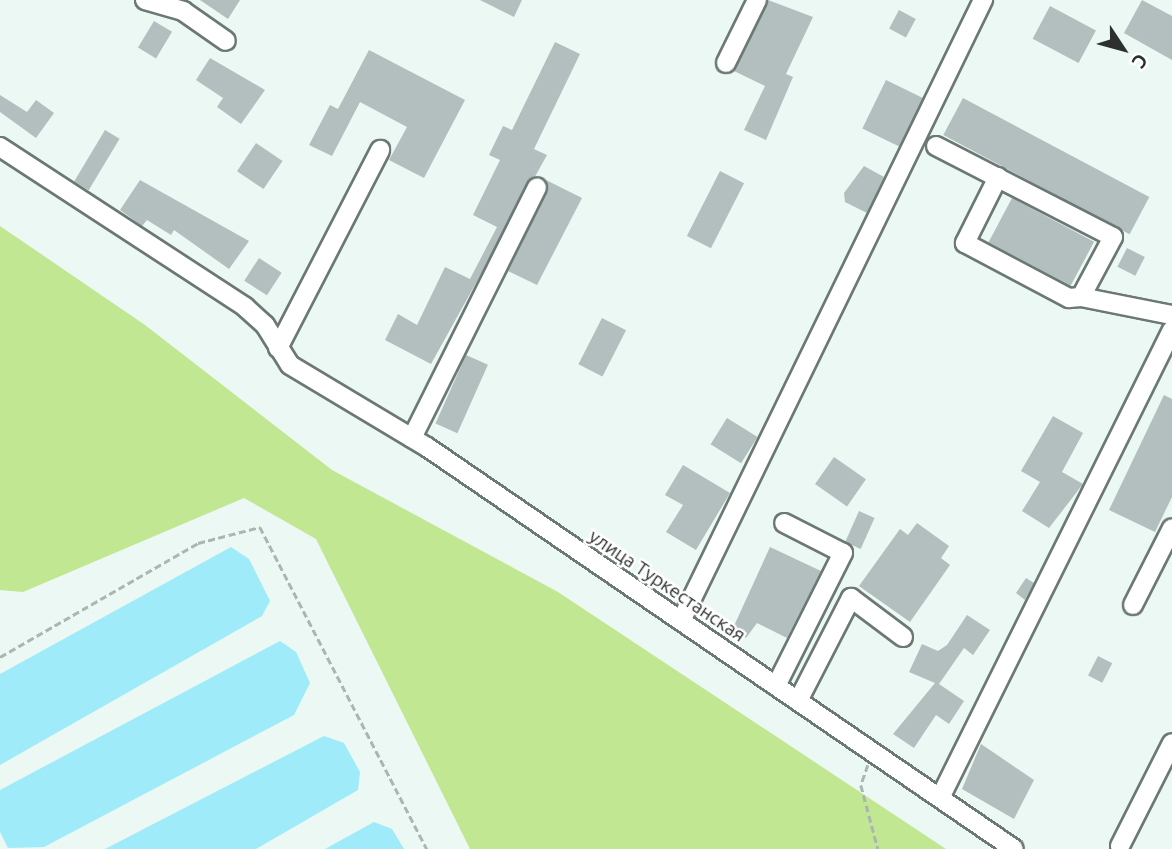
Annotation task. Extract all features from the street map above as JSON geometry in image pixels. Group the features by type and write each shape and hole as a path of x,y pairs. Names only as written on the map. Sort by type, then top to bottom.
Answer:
{"street":[{"path":"145,0 183,11 226,41"},
{"path":"726,63 757,0"},
{"path":"681,621 983,0"},
{"path":"936,146 1112,237 1081,297"},
{"path":"0,147 245,307 278,348 380,150"},
{"path":"998,177 965,243 1069,298 1081,297 1172,315"},
{"path":"412,438 537,187"},
{"path":"940,798 1172,330"},
{"name":"улица Туркестанская","path":"278,348 290,365 412,438 1014,849"},
{"path":"776,686 843,553 784,523"},
{"path":"1132,606 1172,528"},
{"path":"797,701 851,598 903,636"},
{"path":"1120,846 1172,743"}],"path":[{"path":"0,657 198,543 260,527 427,849"},
{"path":"875,754 860,786 878,849"}],"green space":[{"path":"0,226 145,325 332,470 558,592 946,849 470,849 316,539 244,498 23,592 0,590"}],"water":[{"path":"231,547 249,559 270,601 262,616 0,765 0,674"},
{"path":"280,641 296,652 310,683 294,715 44,847 8,848 0,832 0,790"},
{"path":"324,736 344,743 360,772 358,790 256,849 105,849"},
{"path":"374,822 392,829 404,849 325,849"}],"building":[{"path":"200,0 240,0 228,19"},
{"path":"480,0 522,0 514,17"},
{"path":"768,0 813,17 786,74 793,77 766,140 744,130 765,86 734,71"},
{"path":"1142,0 1172,16 1172,60 1124,33"},
{"path":"1050,6 1096,30 1079,63 1033,39"},
{"path":"899,10 916,19 906,37 889,29"},
{"path":"154,21 172,32 156,58 138,48"},
{"path":"555,42 580,54 534,149 547,155 431,364 385,340 398,314 417,325 445,267 470,279 497,227 473,215 500,160 489,155 503,126 512,130"},
{"path":"369,50 465,100 424,178 389,160 407,127 360,102 332,156 309,145 330,105 338,109"},
{"path":"210,58 265,90 241,124 217,107 223,98 196,80"},
{"path":"886,80 923,98 899,147 862,129"},
{"path":"0,95 27,112 36,100 54,113 36,138 0,112"},
{"path":"963,98 1149,197 1130,234 943,135"},
{"path":"105,130 120,139 89,190 74,181"},
{"path":"256,143 283,161 264,189 237,171"},
{"path":"864,166 884,177 867,213 845,202 844,193"},
{"path":"720,171 744,183 711,248 687,236"},
{"path":"140,180 249,241 229,269 174,230 171,235 147,220 142,226 120,210"},
{"path":"546,180 582,198 537,285 508,271 547,192"},
{"path":"1012,198 1094,242 1071,286 989,242"},
{"path":"1127,248 1145,257 1135,276 1117,267"},
{"path":"259,258 282,273 267,295 244,281"},
{"path":"602,318 626,330 602,377 578,364"},
{"path":"466,355 488,365 457,433 435,424"},
{"path":"1164,395 1172,399 1172,497 1155,532 1109,510"},
{"path":"1053,416 1083,433 1062,472 1083,484 1049,528 1022,511 1040,482 1021,471"},
{"path":"727,418 758,437 741,463 711,444"},
{"path":"834,457 866,479 847,506 815,484"},
{"path":"683,465 730,493 696,550 666,532 683,505 665,495"},
{"path":"859,511 875,518 861,549 845,542"},
{"path":"917,523 949,546 941,558 950,565 910,622 859,586 900,529 908,535"},
{"path":"770,547 821,571 787,638 757,623 746,638 733,628"},
{"path":"1026,578 1034,583 1025,600 1016,593"},
{"path":"967,615 990,630 973,655 964,648 939,684 964,701 949,724 936,715 914,748 893,734 935,683 909,672 922,644 938,651 947,645"},
{"path":"1098,656 1112,663 1102,683 1088,676"},
{"path":"981,744 1034,780 1014,819 962,789"}]}
